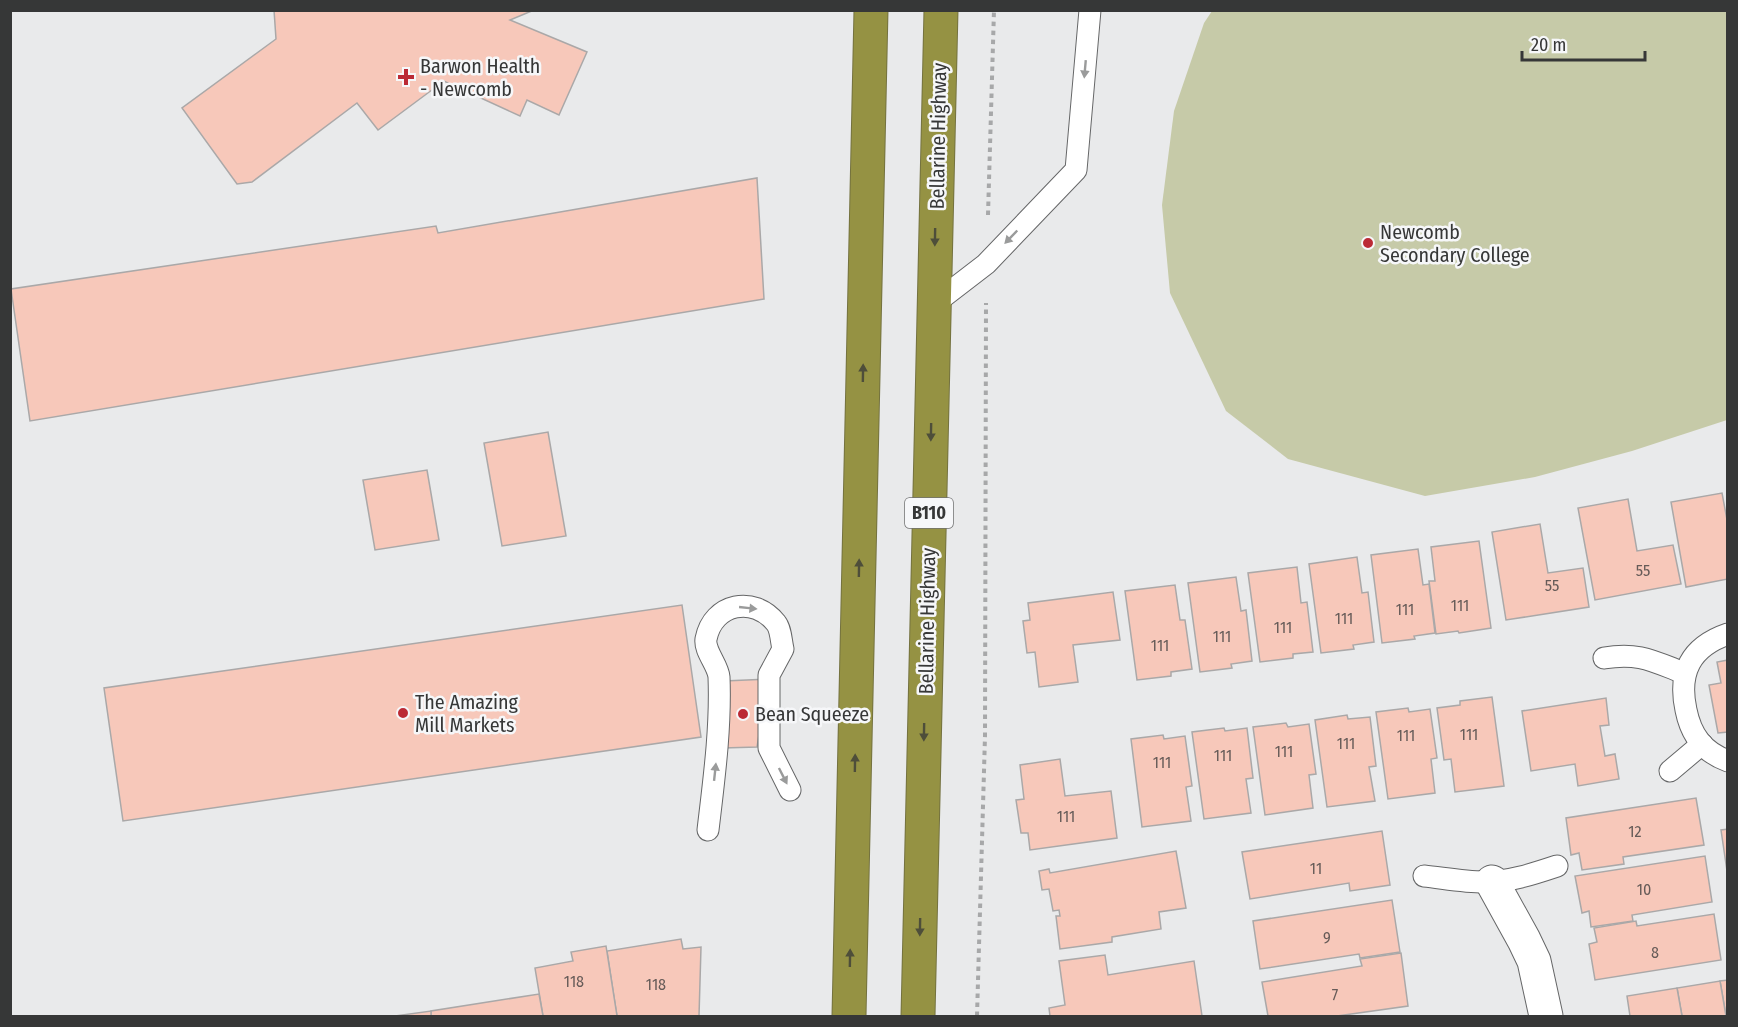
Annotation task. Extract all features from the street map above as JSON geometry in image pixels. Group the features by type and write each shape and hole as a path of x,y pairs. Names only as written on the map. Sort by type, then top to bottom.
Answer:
{"highway":[{"path":"849,1017 871,10"},
{"name":"Bellarine Highway","path":"918,1017 940,10"}],"street":[{"path":"1492,882 1533,961 1546,1017"}],"lane":[{"path":"934,304 986,264 1076,170 1090,10"},
{"path":"708,830 717,751 719,674 705,642 711,624 725,610 744,605 764,611 778,625 783,649 769,675 769,748 790,790"},
{"path":"1728,634 1702,647 1694,656 1684,673 1683,694 1693,732 1713,755 1728,761"},
{"path":"1604,658 1637,656 1684,673"},
{"path":"1670,771 1702,744"},
{"path":"1424,876 1492,882 1531,875 1557,866"}],"path":[{"path":"977,1017 986,736 986,264 994,10"}],"green space":[{"name":"Newcomb Secondary College","path":"1212,11 1727,11 1727,420 1632,451 1535,477 1425,496 1288,459 1226,411 1170,293 1162,205 1174,111 1204,23"}],"building":[{"path":"274,10 534,10 510,20 587,52 559,115 527,100 520,116 444,81 378,130 357,103 252,182 237,184 182,108 276,39"},
{"path":"757,178 764,299 30,421 11,289 436,226 438,233"},
{"path":"548,432 566,536 502,546 484,443"},
{"path":"427,470 439,540 375,550 363,480"},
{"path":"1722,493 1728,525 1728,579 1686,587 1671,502"},
{"path":"1628,499 1637,551 1673,545 1681,584 1595,600 1578,508"},
{"path":"1540,524 1548,573 1583,568 1589,607 1506,620 1492,532"},
{"path":"1479,541 1491,628 1436,634 1429,581 1435,581 1431,547"},
{"path":"1418,549 1423,585 1429,584 1435,633 1414,636 1415,639 1382,643 1371,555"},
{"path":"1357,557 1362,593 1368,592 1374,642 1353,645 1354,649 1321,653 1309,564"},
{"path":"1297,567 1301,603 1307,602 1313,652 1293,654 1293,658 1260,662 1248,573"},
{"path":"1236,577 1241,611 1246,610 1252,661 1231,664 1232,668 1200,672 1188,583"},
{"path":"1175,585 1180,620 1185,620 1192,669 1171,672 1171,676 1137,680 1125,591"},
{"path":"1113,592 1120,640 1073,645 1078,682 1039,687 1035,652 1027,653 1023,621 1030,620 1028,603"},
{"name":"The Amazing Mill Markets","path":"682,605 701,737 123,821 104,688"},
{"path":"1728,660 1728,732 1718,733 1709,685 1721,683 1717,662"},
{"name":"Bean Squeeze","path":"768,679 757,747 723,748 724,681"},
{"path":"1492,697 1504,786 1455,792 1451,759 1444,760 1437,708 1460,705 1460,701"},
{"path":"1606,698 1609,725 1600,726 1605,756 1615,754 1619,779 1578,786 1575,764 1531,771 1522,711"},
{"path":"1408,708 1409,712 1430,709 1437,758 1431,759 1435,793 1388,799 1376,712"},
{"path":"1347,715 1348,719 1370,717 1376,766 1369,767 1375,801 1327,807 1315,720"},
{"path":"1286,723 1288,727 1309,724 1316,774 1309,775 1313,808 1265,815 1253,727"},
{"path":"1224,728 1225,731 1247,728 1253,778 1246,779 1251,813 1204,819 1192,732"},
{"path":"1163,735 1164,739 1185,736 1192,786 1186,787 1191,821 1142,827 1131,739"},
{"path":"1060,759 1065,796 1111,791 1117,838 1030,850 1028,833 1021,833 1016,800 1024,799 1020,765"},
{"path":"1696,798 1704,845 1623,857 1624,864 1582,870 1579,853 1571,855 1566,818"},
{"path":"1728,829 1728,871 1727,871 1721,830"},
{"path":"1382,831 1390,885 1350,891 1349,883 1250,899 1242,852"},
{"path":"1176,851 1186,908 1159,912 1161,929 1112,937 1112,942 1060,949 1056,916 1060,916 1059,910 1053,911 1049,889 1042,890 1039,871 1049,869 1050,873"},
{"path":"1705,856 1712,902 1632,915 1633,921 1591,927 1589,911 1582,913 1575,876"},
{"path":"1392,900 1400,952 1360,958 1359,954 1260,969 1253,921"},
{"path":"1714,914 1721,960 1595,980 1589,944 1597,942 1594,928 1636,921 1637,926"},
{"path":"681,939 683,949 701,947 699,1016 617,1016 607,951"},
{"path":"606,946 617,1016 543,1016 535,968 573,961 571,952"},
{"path":"1401,953 1408,1006 1337,1016 1268,1016 1262,982 1362,966 1360,959"},
{"path":"1105,955 1108,975 1194,961 1202,1016 1050,1016 1049,1008 1065,1005 1059,961"},
{"path":"1728,980 1728,1016 1726,1016 1720,981"},
{"path":"1720,981 1726,1016 1682,1016 1677,988"},
{"path":"1677,988 1682,1016 1630,1016 1627,996"},
{"path":"539,994 543,1016 431,1016 431,1011"},
{"path":"431,1011 431,1016 395,1016"}],"place":[{"name":"Barwon Health - Newcomb","path":"406,77"},
{"name":"Newcomb Secondary College","path":"1368,243"},
{"name":"The Amazing Mill Markets","path":"403,713"},
{"name":"Bean Squeeze","path":"743,714"}]}
